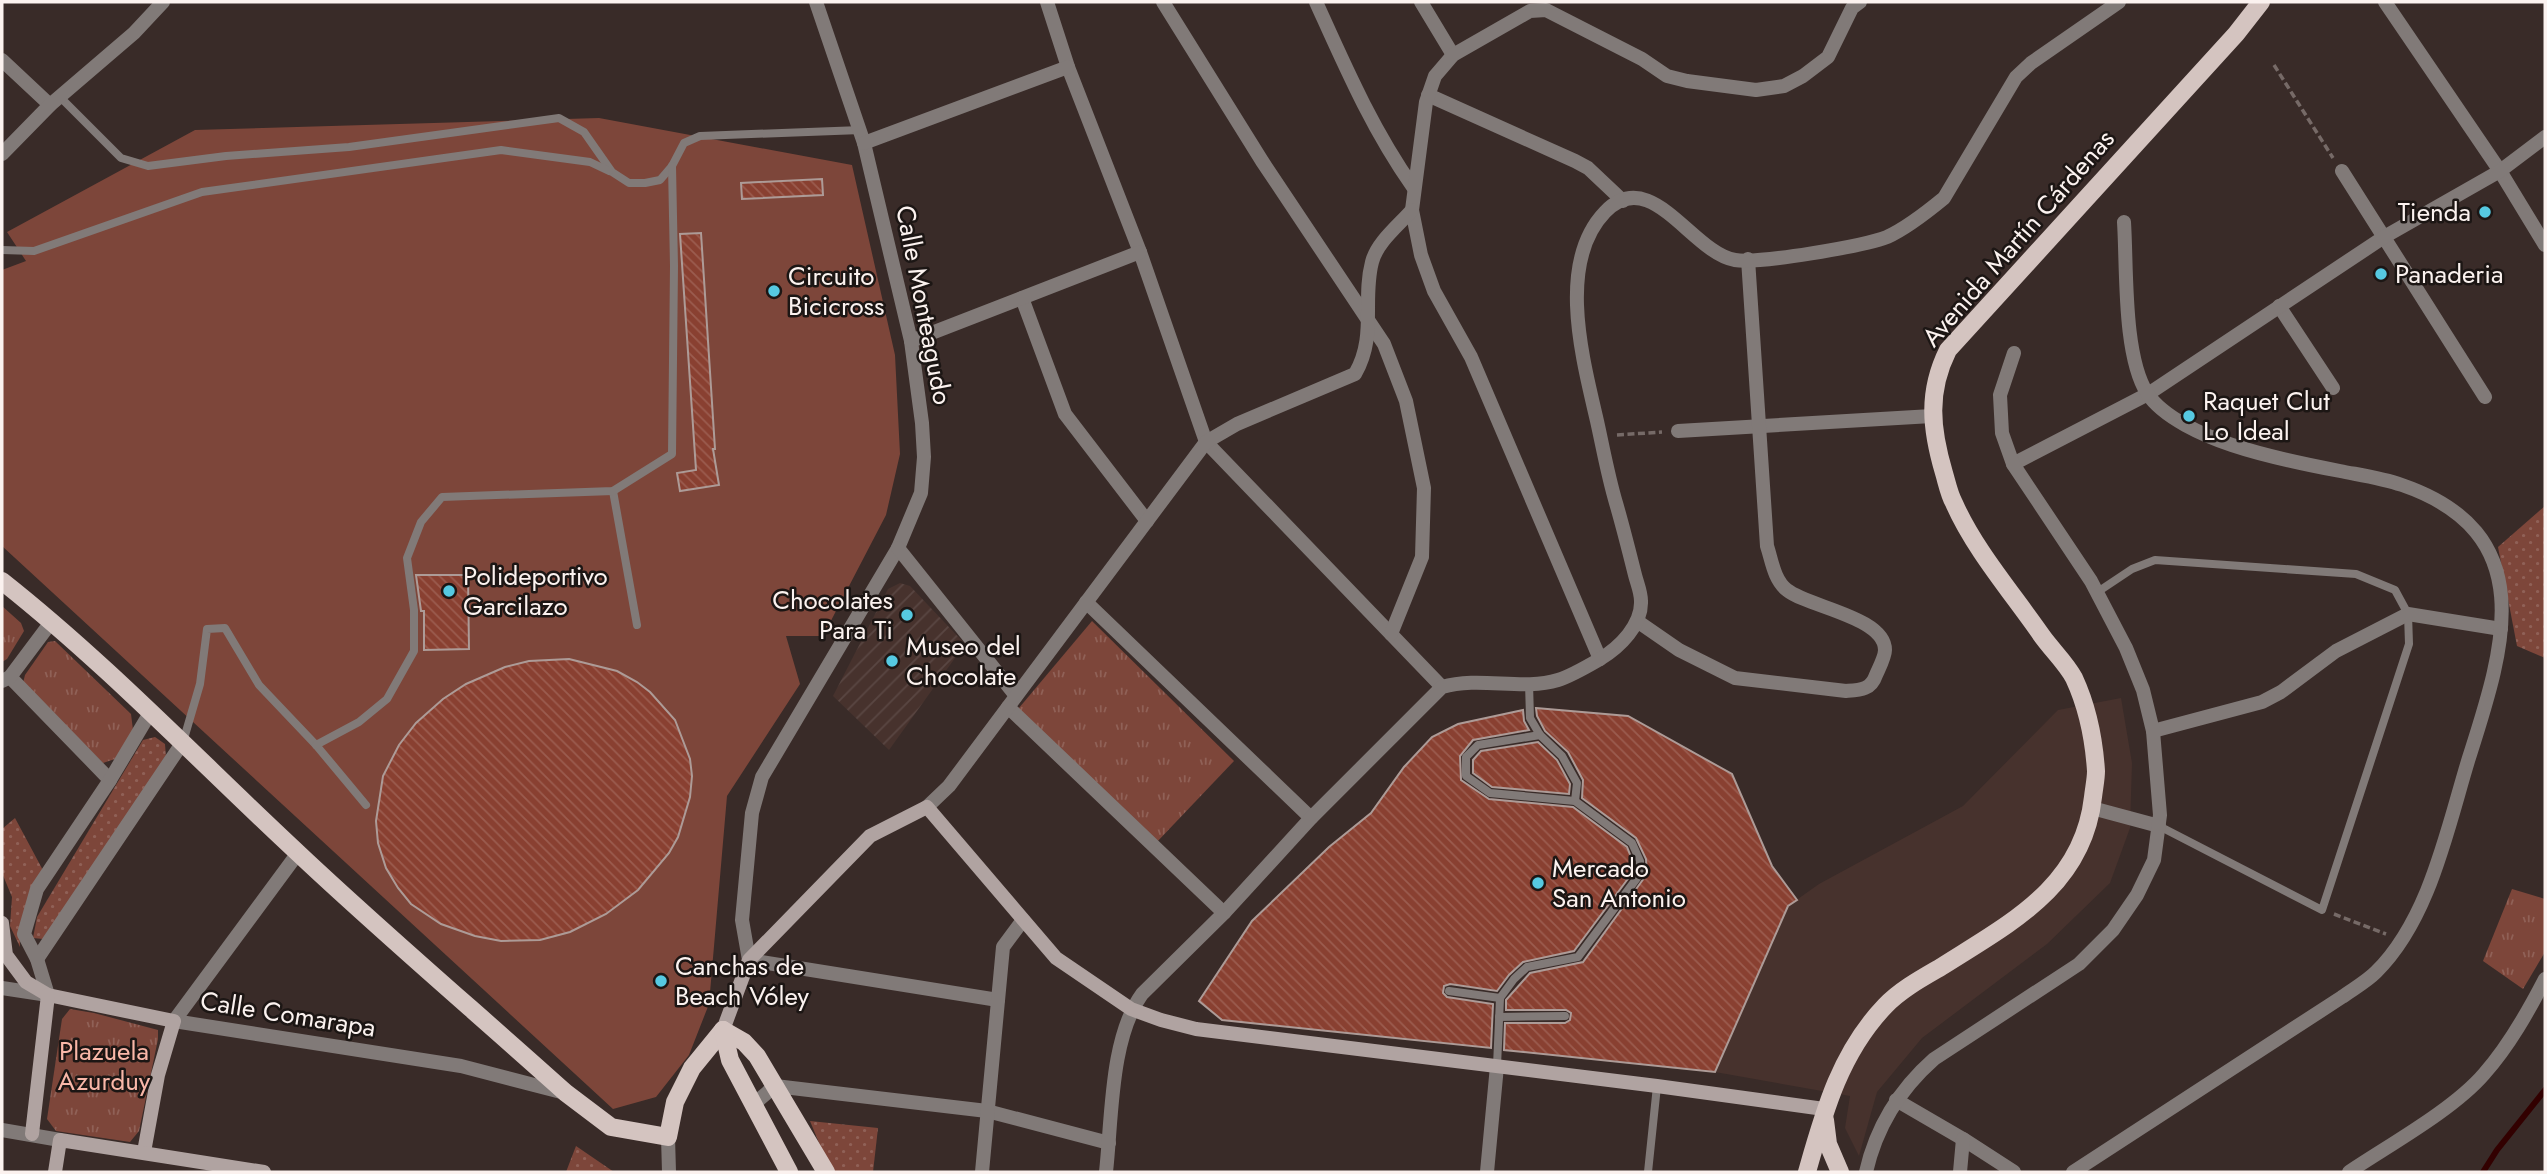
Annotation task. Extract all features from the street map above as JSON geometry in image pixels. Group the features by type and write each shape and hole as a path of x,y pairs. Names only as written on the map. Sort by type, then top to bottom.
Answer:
{"main road":[{"name":"Avenida Martín Cárdenas","path":"1807,1172 1824,1109 1840,1068 1852,1048 1886,1005 1917,981 2004,927 2046,895 2071,866 2085,838 2092,808 2096,772 2087,714 2073,677 1976,542 1953,503 1938,452 1932,416 1938,370 1948,350 2227,44 2261,2"},
{"path":"2,581 52,621 298,853 566,1093 611,1128 668,1138 675,1102 692,1068 723,1030"},
{"path":"723,1030 744,1042 757,1056 826,1172"},
{"path":"723,1030 730,1060 789,1172"},
{"name":"Avenida Martín Cárdenas","path":"1824,1109 1828,1144 1840,1172"}],"street":[{"path":"2,154 55,101 134,33 163,2"},
{"name":"Calle Monteagudo","path":"749,960 742,920 752,813 762,777 898,548 921,493 924,457 911,341 863,137 816,2"},
{"path":"1046,2 1140,252 1206,442 1442,687"},
{"path":"1163,2 1257,152 1384,344 1406,401 1424,488 1422,557 1391,634"},
{"path":"1316,2 1363,106 1413,187"},
{"path":"1421,2 1453,55"},
{"path":"1600,659 1476,368 1434,291 1421,255 1412,210 1413,187 1428,95 1435,76 1453,55 1530,12 1546,10 1642,59 1667,76 1709,85 1756,90 1784,86 1828,57 1852,8 1860,2"},
{"path":"1106,1172 1120,1046 1131,1009 1142,994 1223,913 1311,818 1442,687 1461,682 1558,681 1600,659 1619,645 1637,621 1641,601 1581,351 1577,312 1580,263 1591,230 1607,210 1623,201 1641,198 1655,203 1712,249 1734,260 1864,243 1887,237 1944,198 2016,76 2119,2"},
{"path":"2385,2 2500,171 2545,244"},
{"path":"2,60 55,101"},
{"path":"863,137 1068,66"},
{"path":"1428,95 1588,168 1623,201"},
{"path":"2013,464 2148,394 2384,237 2500,171 2545,137"},
{"path":"2342,171 2485,397"},
{"path":"723,1030 749,960 870,836 927,807 949,786 1206,442 1237,424 1355,374 1367,346 1372,263 1378,248 1412,210"},
{"path":"2074,1172 2376,973 2402,940 2429,889 2491,687 2501,629 2502,587 2489,552 2466,519 2439,500 2400,484 2272,458 2212,438 2175,419 2148,394 2131,353 2124,222"},
{"path":"911,341 1140,252"},
{"path":"1637,621 1679,650 1735,678 1846,691 1863,690 1874,682 1885,651 1882,637 1870,626 1787,590 1776,577 1767,546 1748,259"},
{"path":"1023,298 1065,414 1147,521"},
{"path":"2279,306 2333,388"},
{"path":"1866,1172 1880,1131 1896,1100 1914,1077 1934,1059 2079,964 2104,939 2137,895 2154,860 2160,815 2153,731 2143,690 2126,648 2091,581 2013,464 2003,433 2000,395 2014,353"},
{"path":"1678,431 1932,416"},
{"path":"898,548 1012,701 1223,913"},
{"path":"1087,602 1311,818"},
{"path":"2153,731 2262,702 2281,692 2336,651 2408,614 2501,629"},
{"path":"52,621 6,679 110,780"},
{"path":"32,1135 48,995 37,959 24,934 37,889 110,780 150,713"},
{"path":"37,959 183,742"},
{"path":"927,807 1056,958 1131,1009 1161,1020 1196,1029 1824,1109"},
{"path":"2092,808 2159,826"},
{"path":"144,1152 158,1075 174,1021 298,853"},
{"path":"982,1172 1003,947 1023,920"},
{"path":"2,923 6,955 26,982 48,995"},
{"path":"749,960 998,1000"},
{"path":"2349,1172 2450,1104 2484,1075 2526,1015 2545,979"},
{"name":"Calle Comarapa","path":"2,988 174,1021 461,1066 566,1093"},
{"path":"1487,1172 1497,1066"},
{"path":"755,1103 775,1086 987,1111 1110,1143"},
{"path":"1896,1100 2014,1172"},
{"path":"2,1130 264,1172"},
{"path":"668,1138 669,1172"},
{"path":"1960,1172 1963,1139"},
{"path":"55,1172 60,1140"}],"lane":[{"path":"55,101 121,158 148,166 226,156 349,147 559,118 584,132 612,172"},
{"path":"2,250 34,251 202,192 501,150 590,162 629,183 645,183 660,180 672,166 684,143 700,136 863,137"},
{"path":"316,745 359,722 387,699 414,651 414,610 407,558 421,522 443,497 612,491 672,454 672,166"},
{"path":"612,491 637,625"},
{"path":"2096,593 2132,569 2155,561 2182,562 2356,575 2395,590 2408,614 2409,644 2322,910 2159,826"},
{"path":"183,742 200,684 207,629 225,628 259,685 316,745 366,805"},
{"path":"1529,683 1530,718 1540,735 1562,756 1577,783 1575,801"},
{"path":"1497,1066 1500,998 1514,979 1527,967 1578,957 1640,874 1640,861 1632,843 1575,801 1490,793 1466,776 1466,757 1478,745 1540,735"},
{"path":"1449,991 1500,998"},
{"path":"1499,1017 1565,1016"},
{"path":"1648,1172 1657,1086"}],"path":[{"path":"2274,65 2342,171"},
{"path":"1600,436 1678,431"},
{"path":"2322,910 2402,940"}],"shaded area":[{"name":"Chocolates Para Ti","path":"900,583 910,586 965,644 889,750 833,696 888,589"},
{"path":"2121,698 2132,763 2130,828 2110,883 2047,944 1922,1038 1877,1092 1859,1156 1845,1128 1850,1096 1715,1072 1788,906 1819,884 1963,806 2058,710"}],"green space":[{"name":"Polideportivo Garcilazo","path":"599,118 852,165 895,355 900,454 886,515 823,636 786,636 800,684 727,796 709,1004 689,1055 656,1097 613,1109 2,546 2,270 26,261 7,232 195,130"},
{"path":"2545,506 2545,658 2517,646 2498,547"},
{"path":"2,606 21,623 24,631 7,659 2,662"},
{"path":"1092,621 1234,761 1155,844 1014,714"},
{"path":"55,641 131,714 133,730 115,759 103,763 23,683 25,675 48,642"},
{"path":"155,737 165,744 166,757 43,939 33,938 37,917 143,740"},
{"path":"15,818 45,874 20,925 20,947 10,926 12,897 2,873 2,829"},
{"path":"2512,889 2545,899 2545,952 2523,989 2483,961"},
{"name":"Plazuela Azurduy","path":"70,1009 158,1030 139,1131 130,1142 56,1131 47,1119 62,1019"},
{"path":"810,1121 878,1128 873,1172 831,1172"},
{"path":"576,1146 614,1172 566,1172"}],"building":[{"path":"822,179 823,195 742,199 741,183"},
{"path":"701,233 713,449 719,485 680,491 677,473 696,470 680,234"},
{"path":"416,575 468,575 469,649 424,650 424,611 421,611"},
{"path":"569,659 617,671 637,682 650,692 675,720 690,759 692,776 690,797 678,837 669,853 638,890 606,914 570,932 540,940 501,941 475,936 441,924 411,904 386,868 378,843 376,821 383,776 399,745 416,723 443,699 466,684 505,667 529,661"},
{"path":"1536,708 1628,716 1732,774 1772,866 1797,900 1788,906 1715,1072 1504,1050 1505,1023 1565,1023 1570,1020 1571,1013 1566,1010 1506,1010 1506,1000 1530,973 1583,962 1647,874 1646,859 1636,838 1582,798 1583,780 1568,752 1545,731"},
{"path":"1523,710 1524,721 1529,730 1473,740 1460,756 1461,780 1489,799 1573,807 1627,847 1633,862 1633,872 1574,951 1523,962 1497,991 1450,984 1444,986 1443,993 1447,997 1493,1004 1491,1048 1222,1020 1199,1001 1252,921 1329,847 1371,813 1404,767 1432,737 1458,724"},
{"path":"1538,742 1557,760 1570,784 1569,794 1492,787 1473,773 1473,760 1481,751"}],"waterway":[{"path":"2483,1172 2497,1150 2545,1090"}],"place":[{"name":"Tienda","path":"2485,212"},
{"name":"Panaderia","path":"2381,274"},
{"name":"Circuito Bicicross","path":"774,291"},
{"name":"Raquet Clut Lo Ideal","path":"2189,416"},
{"name":"Polideportivo Garcilazo","path":"449,591"},
{"name":"Chocolates Para Ti","path":"907,615"},
{"name":"Museo del Chocolate","path":"892,661"},
{"name":"Mercado San Antonio","path":"1538,883"},
{"name":"Canchas de Beach Vóley","path":"661,981"}]}
